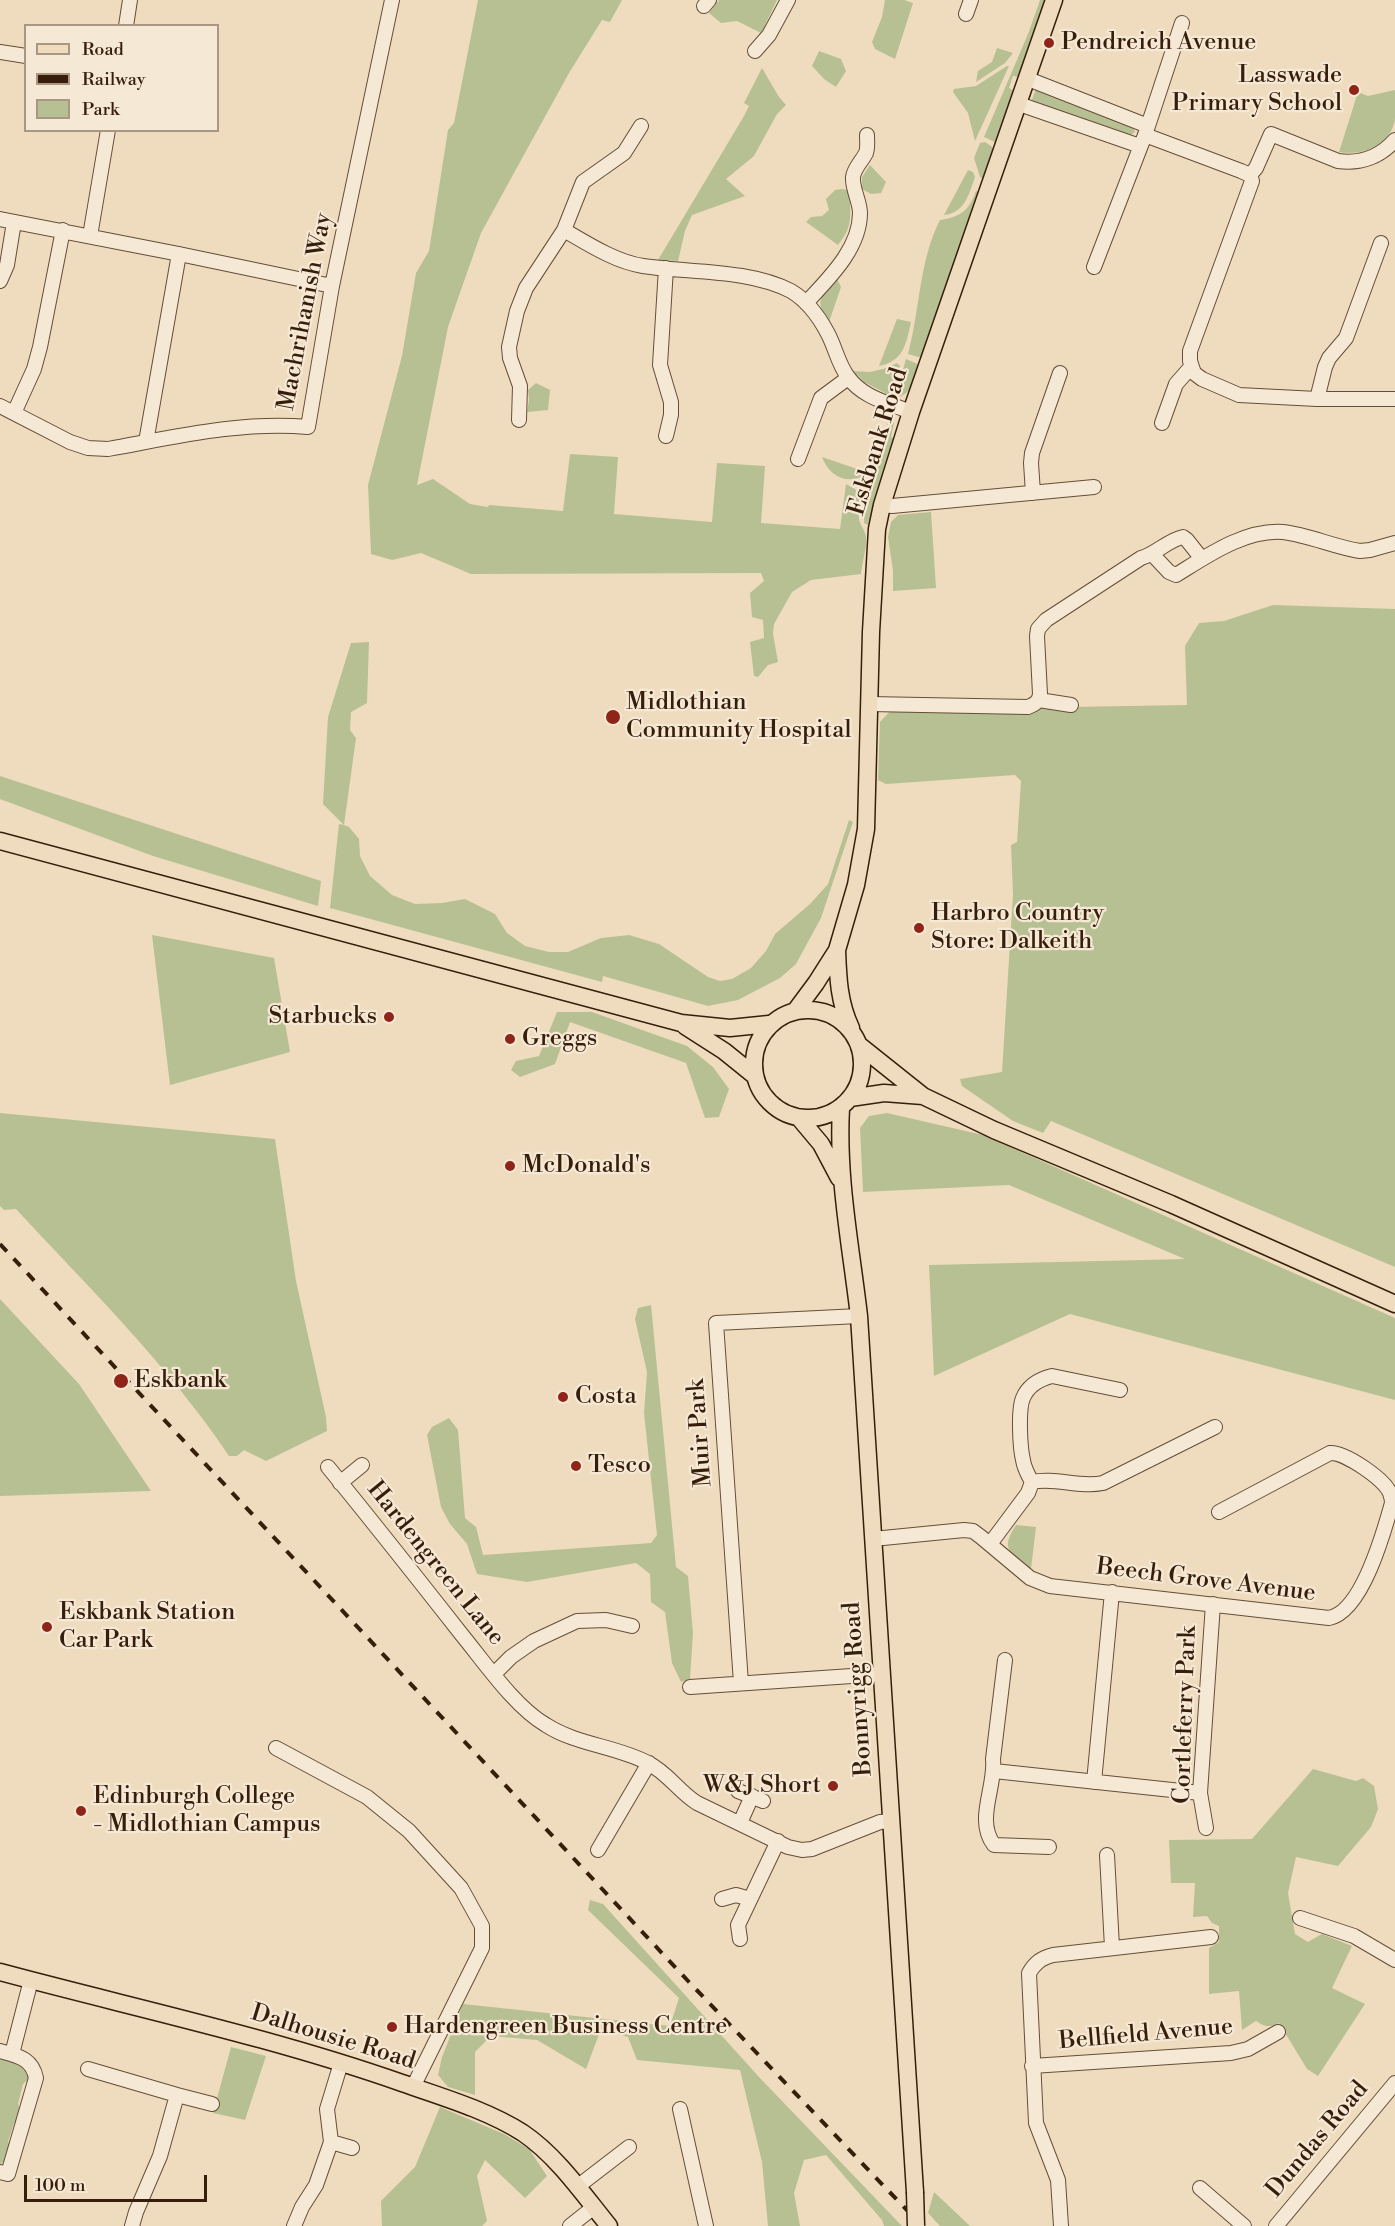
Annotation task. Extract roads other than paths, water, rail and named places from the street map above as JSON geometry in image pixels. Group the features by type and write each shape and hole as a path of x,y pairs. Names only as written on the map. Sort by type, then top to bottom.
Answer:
{"main road":[{"name":"Eskbank Road","path":"796,1010 837,950 856,885 863,849 866,830 871,632 877,529 882,505 911,412 1054,0"},
{"path":"0,842 681,1023 730,1028 769,1024 796,1010 827,1014 843,1022 856,1038 923,1095 994,1130 1171,1203 1395,1304"},
{"name":"Eskbank Road","path":"837,950 841,1002 856,1038"},
{"path":"681,1023 724,1051 755,1076"},
{"path":"769,1024 759,1041 755,1056 755,1076 761,1092 770,1104 784,1114 800,1119 821,1118 846,1103 884,1093 923,1095"},
{"path":"846,1103 861,1076 862,1065 856,1038"},
{"name":"Bonnyrigg Road","path":"846,1103 839,1140 842,1184 859,1316 916,2226"},
{"name":"Bonnyrigg Road","path":"800,1119 821,1144 842,1184"},
{"name":"Dalhousie Road","path":"0,1972 341,2062 485,2114 522,2133 537,2144 609,2226"}],"street":[{"path":"126,24 130,0"},
{"path":"755,51 769,35 788,0"},
{"path":"966,14 971,0"},
{"name":"Machrihanish Way","path":"0,406 70,442 88,448 108,448 241,426 279,424 308,427 332,286 388,1"},
{"path":"1094,267 1145,136 1182,23"},
{"path":"0,52 24,56"},
{"path":"1028,79 1145,136 1250,175"},
{"path":"1019,104 1145,136"},
{"path":"519,420 520,386 510,358 511,334 526,288 564,230 583,182 624,153 641,126"},
{"path":"90,236 108,132"},
{"path":"1250,175 1256,168 1271,134 1338,161 1349,162 1375,156 1395,140"},
{"path":"806,303 834,272 848,252 855,236 860,216 859,200 853,180 854,171 867,151 867,135"},
{"path":"1250,175 1251,187 1190,351 1191,367 1194,373 1202,380 1248,397 1395,399"},
{"path":"0,281 7,265 7,220 332,286"},
{"path":"14,413 34,369 40,347 63,230"},
{"path":"564,230 626,261 642,266 719,273 754,280 790,291 806,303 828,332 848,378 866,394 911,412"},
{"path":"1317,399 1325,367 1346,338 1381,243"},
{"path":"146,442 179,254"},
{"path":"666,268 660,365 671,402 671,416 666,436"},
{"path":"1162,423 1176,384 1191,367"},
{"path":"1034,493 1030,463 1032,453 1060,373"},
{"path":"798,459 821,398 848,378"},
{"path":"882,505 892,506 1094,487"},
{"path":"1153,555 1173,575 1176,575 1242,540 1265,533 1282,532 1360,550 1370,550 1395,543"},
{"path":"1039,700 1036,636 1042,624 1141,558 1153,555 1177,538 1183,537 1187,540 1203,559"},
{"path":"869,704 1028,706 1039,700 1071,705"},
{"name":"Muir Park","path":"741,1683 716,1323 859,1316"},
{"path":"990,1544 1028,1493 1032,1482 1022,1459 1021,1408 1023,1398 1032,1386 1042,1378 1052,1376 1120,1390"},
{"path":"1032,1482 1044,1479 1085,1485 1103,1483 1215,1428"},
{"name":"Beech Grove Avenue","path":"873,1539 964,1530 973,1532 990,1544 1030,1578 1050,1586 1329,1618 1343,1613 1373,1566 1392,1503 1390,1493 1383,1482 1336,1452 1229,1499 1219,1512"},
{"name":"Hardengreen Lane","path":"340,1482 362,1465"},
{"name":"Hardengreen Lane","path":"328,1467 494,1674 530,1713 545,1725 564,1734 649,1763 669,1777 690,1798 788,1847 802,1850 812,1849 880,1822 892,1821"},
{"path":"1094,1782 1112,1592"},
{"name":"Cortleferry Park","path":"1206,1828 1200,1793 1213,1604"},
{"name":"Hardengreen Lane","path":"494,1674 511,1657 534,1641 577,1621 606,1620 632,1626"},
{"path":"1005,1660 998,1674 994,1771 988,1792 986,1821 988,1837 994,1845 1049,1847"},
{"path":"690,1687 881,1674"},
{"path":"276,1748 367,1797 409,1831 461,1888 482,1926 482,1948 413,2087"},
{"path":"598,1850 649,1763"},
{"path":"994,1771 1200,1793"},
{"path":"738,1791 758,1799 740,1823"},
{"path":"741,1939 738,1925 778,1841"},
{"path":"1110,1859 1112,1947"},
{"path":"722,1899 736,1895 750,1899"},
{"path":"1300,1918 1313,1928 1354,1936 1395,1960"},
{"path":"1061,2226 1058,2180 1036,2123 1028,1983 1033,1965 1053,1954 1211,1937"},
{"path":"0,2172 8,2174 36,2078 33,2067 27,2061 6,2052 31,1980"},
{"name":"Bellfield Avenue","path":"1032,2066 1231,2053 1248,2049 1258,2036 1278,2032"},
{"path":"294,2226 302,2207 316,2185 332,2142 327,2109 341,2062"},
{"path":"88,2068 212,2104"},
{"name":"Dundas Road","path":"1276,2226 1395,2083"},
{"path":"132,2226 160,2156 177,2095"},
{"path":"680,2110 706,2226"},
{"path":"332,2142 352,2148"},
{"path":"577,2187 629,2147"},
{"path":"1200,2188 1245,2226"},
{"path":"570,2226 594,2207"}],"railway":[{"path":"0,1244 689,1982 922,2226"}],"place":[{"name":"Pendreich Avenue","path":"1049,43"},
{"name":"Lasswade Primary School","path":"1354,90"},
{"name":"Midlothian Community Hospital","path":"613,717"},
{"name":"Harbro Country Store: Dalkeith","path":"919,928"},
{"name":"Starbucks","path":"389,1017"},
{"name":"Greggs","path":"510,1039"},
{"name":"McDonald's","path":"510,1166"},
{"name":"Eskbank","path":"121,1381"},
{"name":"Costa","path":"563,1397"},
{"name":"Tesco","path":"576,1466"},
{"name":"Eskbank Station Car Park","path":"47,1627"},
{"name":"W&J Short","path":"833,1786"},
{"name":"Edinburgh College - Midlothian Campus","path":"81,1811"},
{"name":"Hardengreen Business Centre","path":"392,2027"}]}
